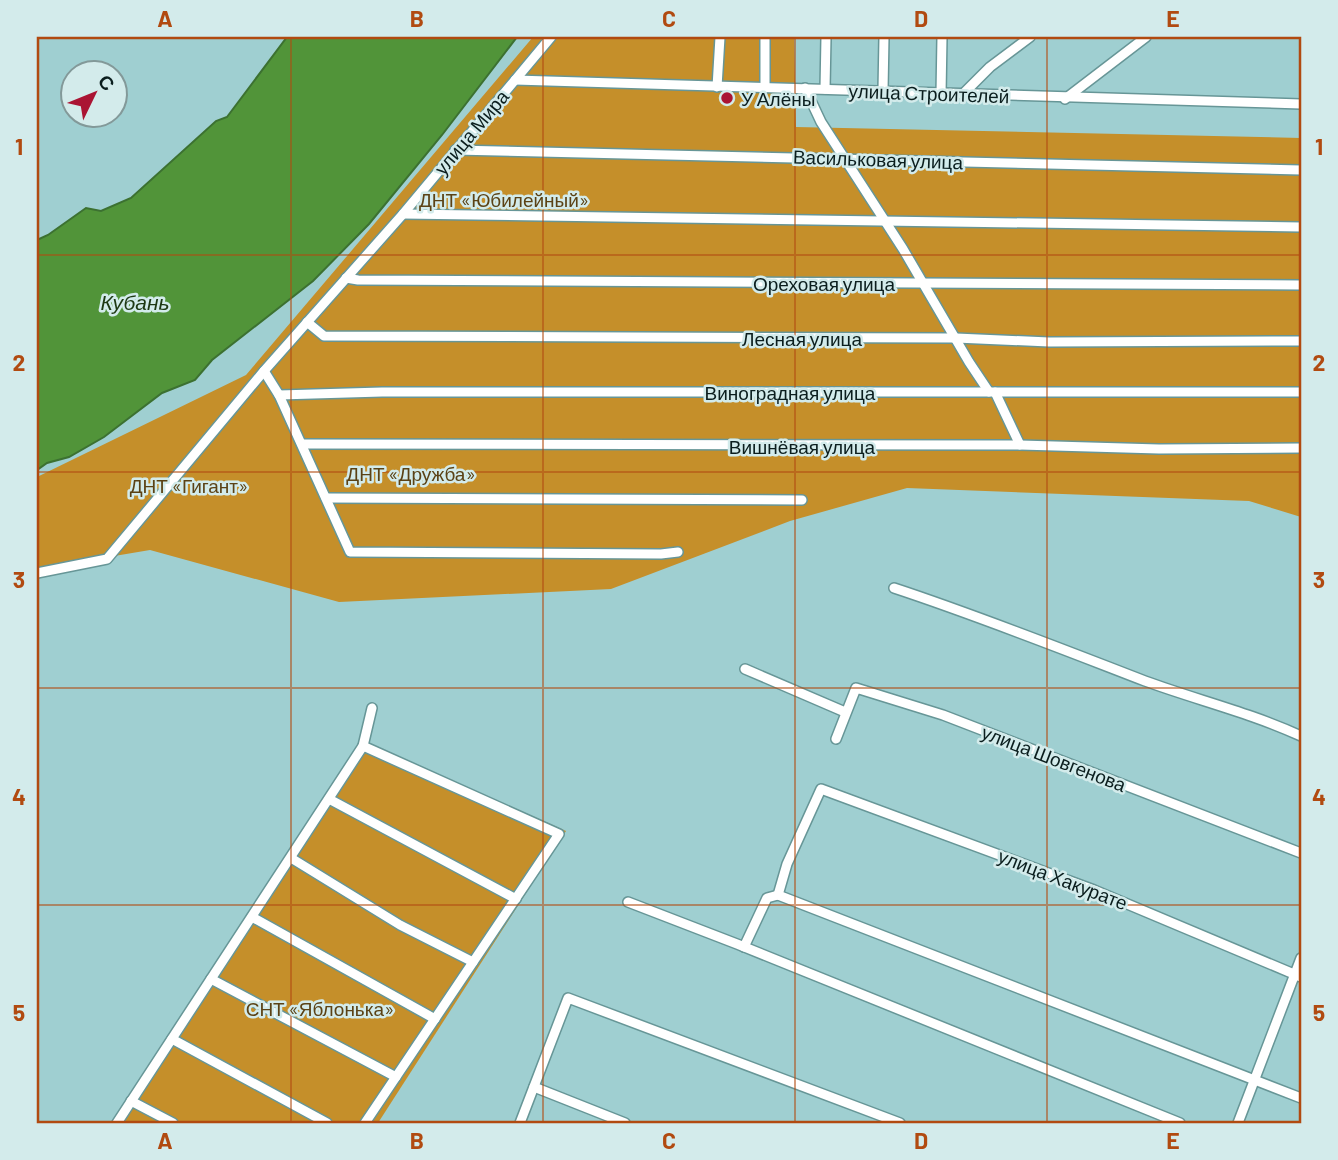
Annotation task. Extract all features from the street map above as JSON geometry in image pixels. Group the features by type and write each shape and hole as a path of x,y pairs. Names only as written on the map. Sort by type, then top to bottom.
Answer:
{"street":[{"name":"улица Мира","path":"37,573 107,559 264,371 403,214 551,37"},
{"path":"717,87 720,37"},
{"path":"765,37 765,88"},
{"path":"825,89 826,37"},
{"path":"883,90 884,37"},
{"path":"941,94 942,37"},
{"path":"963,94 990,67 1030,37"},
{"path":"1065,99 1146,37"},
{"name":"улица Строителей","path":"515,80 883,90 1065,99 1301,104"},
{"path":"805,88 821,122 992,392 1020,445"},
{"name":"Васильковая улица","path":"455,150 1301,170"},
{"path":"403,214 1301,227"},
{"name":"Ореховая улица","path":"346,278 358,281 1301,285"},
{"name":"Лесная улица","path":"307,322 324,336 956,338 1049,342 1301,341"},
{"path":"264,371 279,394 303,444 350,552 678,552"},
{"name":"Виноградная улица","path":"279,394 1301,392"},
{"name":"Вишнёвая улица","path":"303,444 1301,448"},
{"path":"326,498 802,500"},
{"path":"894,588 969,612 1147,681 1266,720 1301,736"},
{"path":"745,670 845,712"},
{"name":"улица Шовгенова","path":"836,739 856,688 943,715 1301,853"},
{"path":"117,1123 363,746 372,708"},
{"path":"363,746 559,834 365,1123"},
{"name":"улица Хакурате","path":"778,895 787,864 821,789 1094,890 1298,976"},
{"path":"329,799 516,899"},
{"path":"291,858 400,925 473,962"},
{"path":"744,947 767,898 778,895 1301,1098"},
{"path":"628,902 1180,1123"},
{"path":"252,917 435,1019"},
{"path":"1238,1123 1298,976 1301,958"},
{"path":"211,979 396,1077"},
{"path":"520,1123 568,998 900,1123"},
{"path":"172,1039 327,1123"},
{"path":"534,1087 625,1123"},
{"path":"131,1101 173,1123"}],"green space":[{"path":"533,37 794,37 796,127 1301,138 1301,517 1249,501 907,488 790,521 611,589 339,602 150,550 37,569 37,477 246,375"},
{"name":"СНТ «Яблонька»","path":"363,741 566,831 378,1123 111,1123"}],"water":[{"name":"Кубань","path":"287,37 517,37 369,224 313,281 212,360 195,380 162,393 104,437 69,457 47,463 37,470 37,240 86,208 101,211 131,198 216,121 227,117"}],"place":[{"name":"У Алёны","path":"727,98"}],"park label":[{"name":"ДНТ «Юбилейный»","path":"504,199"},
{"name":"ДНТ «Дружба»","path":"411,473"},
{"name":"ДНТ «Гигант»","path":"189,485"}]}
